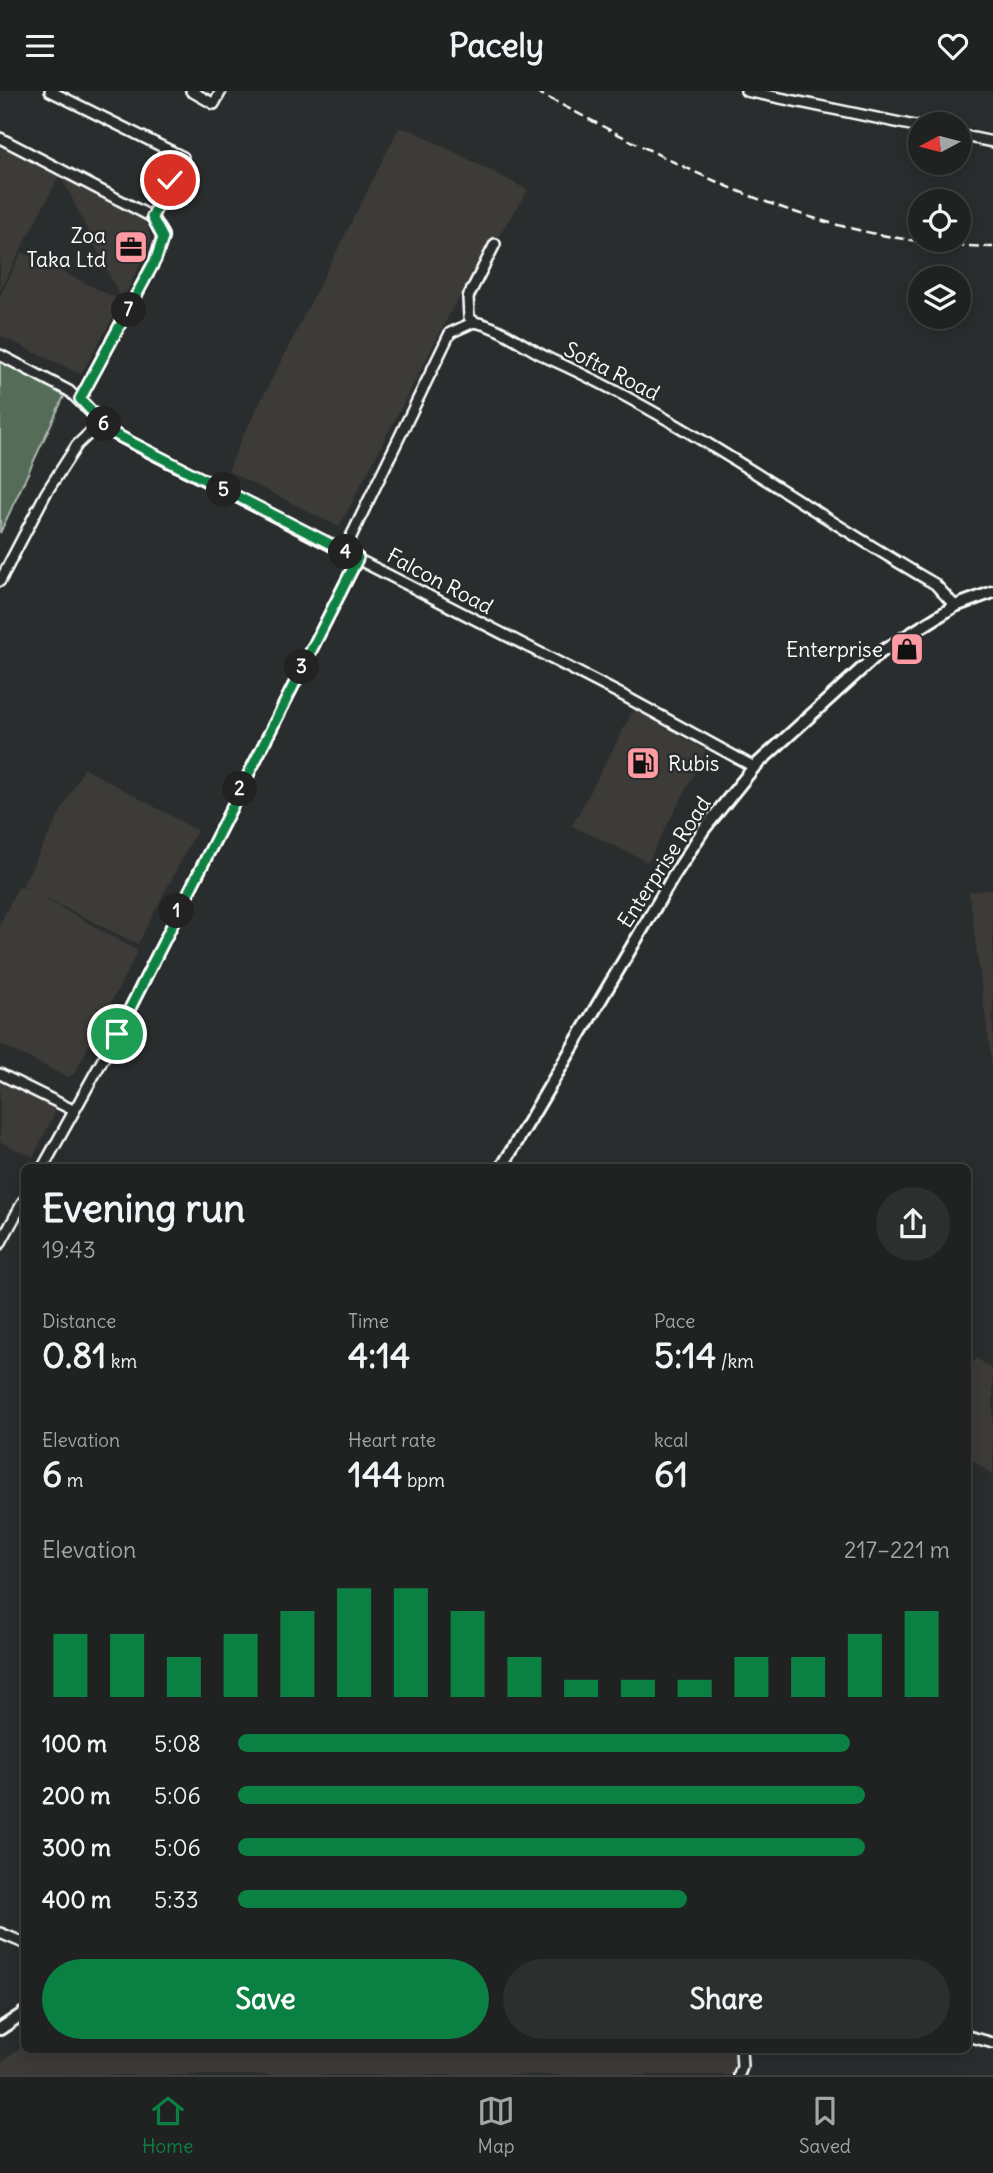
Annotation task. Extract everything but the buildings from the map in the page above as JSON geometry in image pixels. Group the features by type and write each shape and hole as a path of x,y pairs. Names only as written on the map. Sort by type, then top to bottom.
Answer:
{"main road":[{"name":"Enterprise Road","path":"504,1164 673,877 704,829 754,767 870,661 955,606 993,592"},
{"path":"0,2029 21,2015"}],"street":[{"path":"50,91 183,157 152,217"},
{"path":"191,91 214,104 221,91"},
{"path":"746,91 908,125"},
{"path":"971,137 993,142"},
{"path":"0,138 152,217 163,238 156,259 80,399"},
{"path":"344,551 450,333 474,321 469,317 468,297 495,244"},
{"name":"Softa Road","path":"474,321 492,327 548,358 582,372 705,440 935,584 955,606"},
{"name":"Falcon Road","path":"0,355 80,399 111,432 358,558 754,767"},
{"path":"0,581 46,493 77,445 102,421"},
{"path":"45,1164 117,1034 358,558"},
{"path":"0,1074 74,1109"},
{"path":"0,1244 21,1206"},
{"path":"0,1933 21,1942"},
{"path":"971,2037 993,2043"},
{"path":"739,2075 742,2067 741,2053"}],"shaded area":[{"path":"399,128 411,130 528,190 454,306 339,527 228,471 240,442"},
{"path":"0,142 145,217 151,241 122,302 81,374 0,336 0,296 22,252 122,301 60,174 0,290"},
{"path":"634,709 706,751 648,862 572,826"},
{"path":"84,768 197,830 138,944 37,894 138,951 108,1008 102,1011 97,1020 99,1027 74,1074 67,1077 0,1044 0,924 18,887 28,889 22,886"},
{"path":"993,889 993,1074 969,892"},
{"path":"4,1076 51,1100 55,1113 33,1157 0,1142 0,1084"},
{"path":"977,1358 993,1370 993,1476 971,1458 971,1365"},
{"path":"21,2047 21,2053 741,2053 738,2075 0,2075 0,2063"}],"green space":[{"path":"0,360 67,390 0,533"}],"railway":[{"path":"535,91 700,174 810,217 868,232 928,242 993,247"}],"place":[{"name":"Zoa Taka Ltd","path":"131,247"},
{"name":"Enterprise","path":"907,649"},
{"name":"Rubis","path":"643,763"}],"route":[{"path":"117,1034 358,558 111,432 80,399 156,259 163,238 162,230 152,217 170,180"}]}
